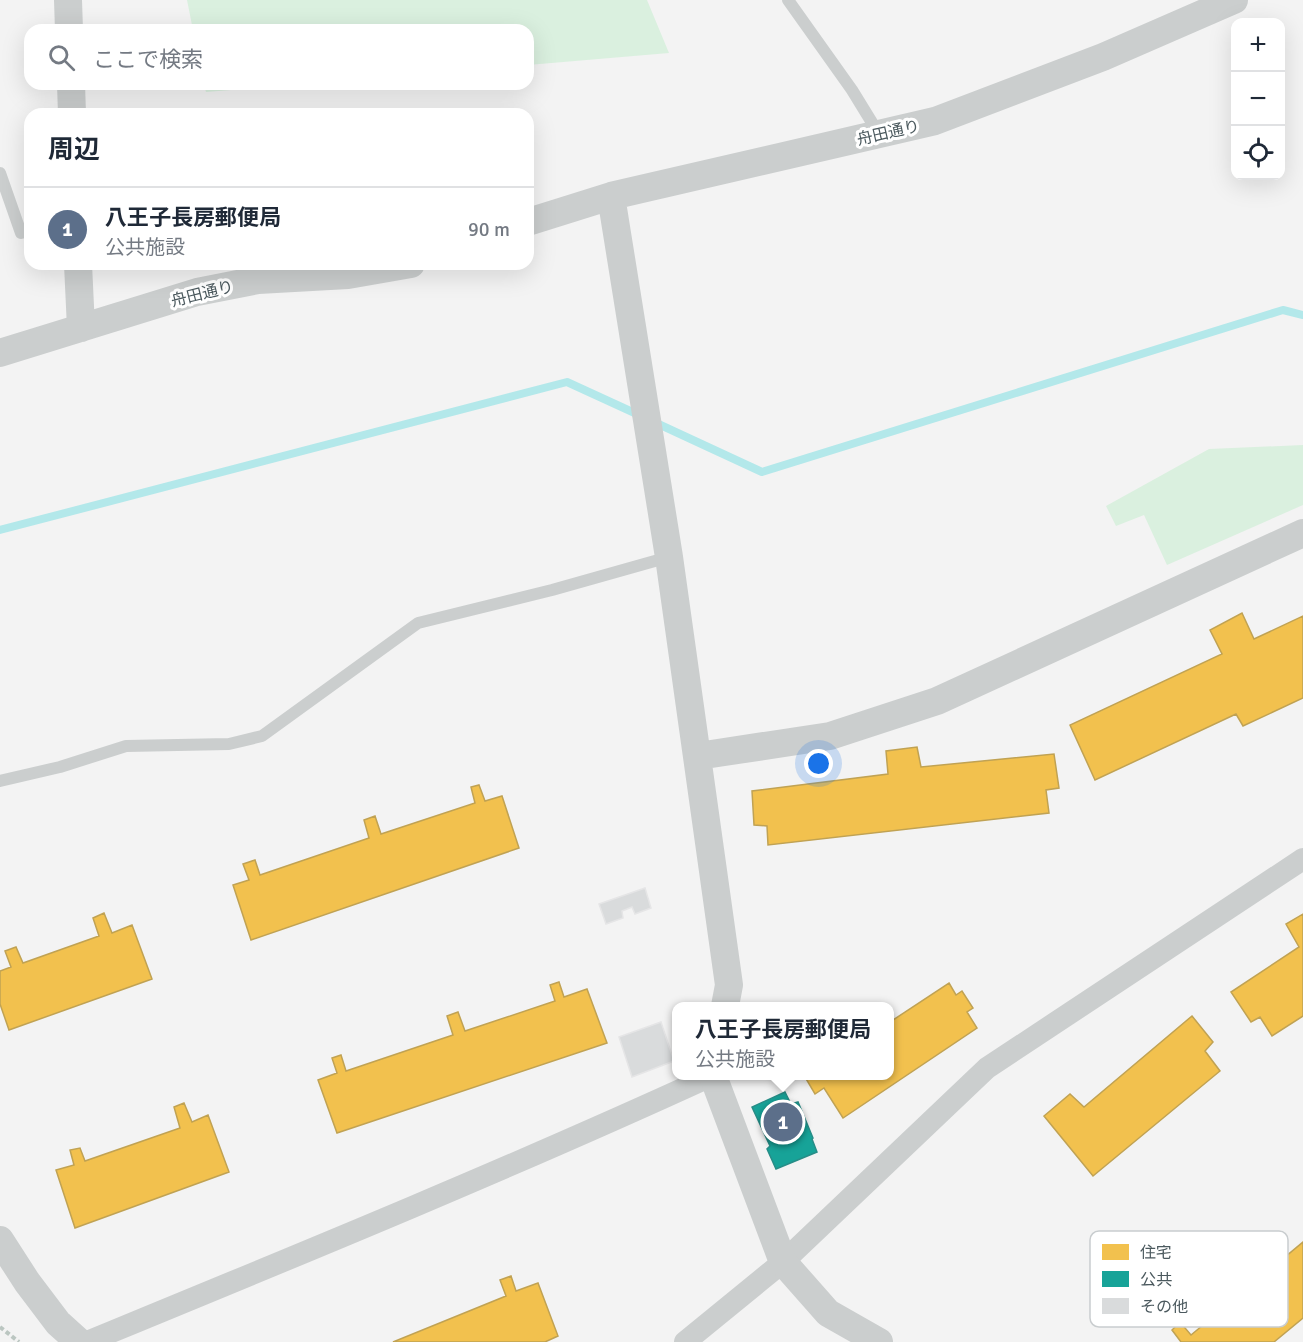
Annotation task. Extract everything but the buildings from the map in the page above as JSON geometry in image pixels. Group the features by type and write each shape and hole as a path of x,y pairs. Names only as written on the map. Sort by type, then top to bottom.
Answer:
{"street":[{"path":"68,0 69,24"},
{"name":"舟田通り","path":"534,220 611,196 934,121 1103,57 1234,0"},
{"path":"71,90 72,108"},
{"path":"611,196 669,557 698,756 729,985 726,1002"},
{"path":"78,270 81,328"},
{"name":"舟田通り","path":"0,353 197,292 258,280 348,275 377,270"},
{"path":"698,756 830,736 937,701 1303,533"},
{"path":"685,1342 783,1262 987,1068 1303,859"},
{"path":"87,1342 404,1211 703,1080"},
{"path":"714,1080 783,1262 828,1313 879,1342"},
{"path":"0,1240 27,1282 58,1323 79,1342"}],"lane":[{"path":"788,0 852,90 879,134"},
{"path":"0,173 21,232 24,232"},
{"path":"0,781 126,746 229,744 262,736 418,623 552,590 669,557"}],"path":[{"path":"0,1327 19,1342"}],"green space":[{"path":"187,0 647,0 669,53 534,64 534,24 192,24"},
{"path":"206,90 230,90 206,92"},
{"path":"1303,445 1303,505 1167,565 1144,515 1116,526 1106,506 1209,449"}],"waterway":[{"path":"654,422 762,472 1283,310 1303,315"},
{"path":"0,530 567,382 639,415"}],"place":[{"name":"八王子長房郵便局","path":"783,1122"}]}
